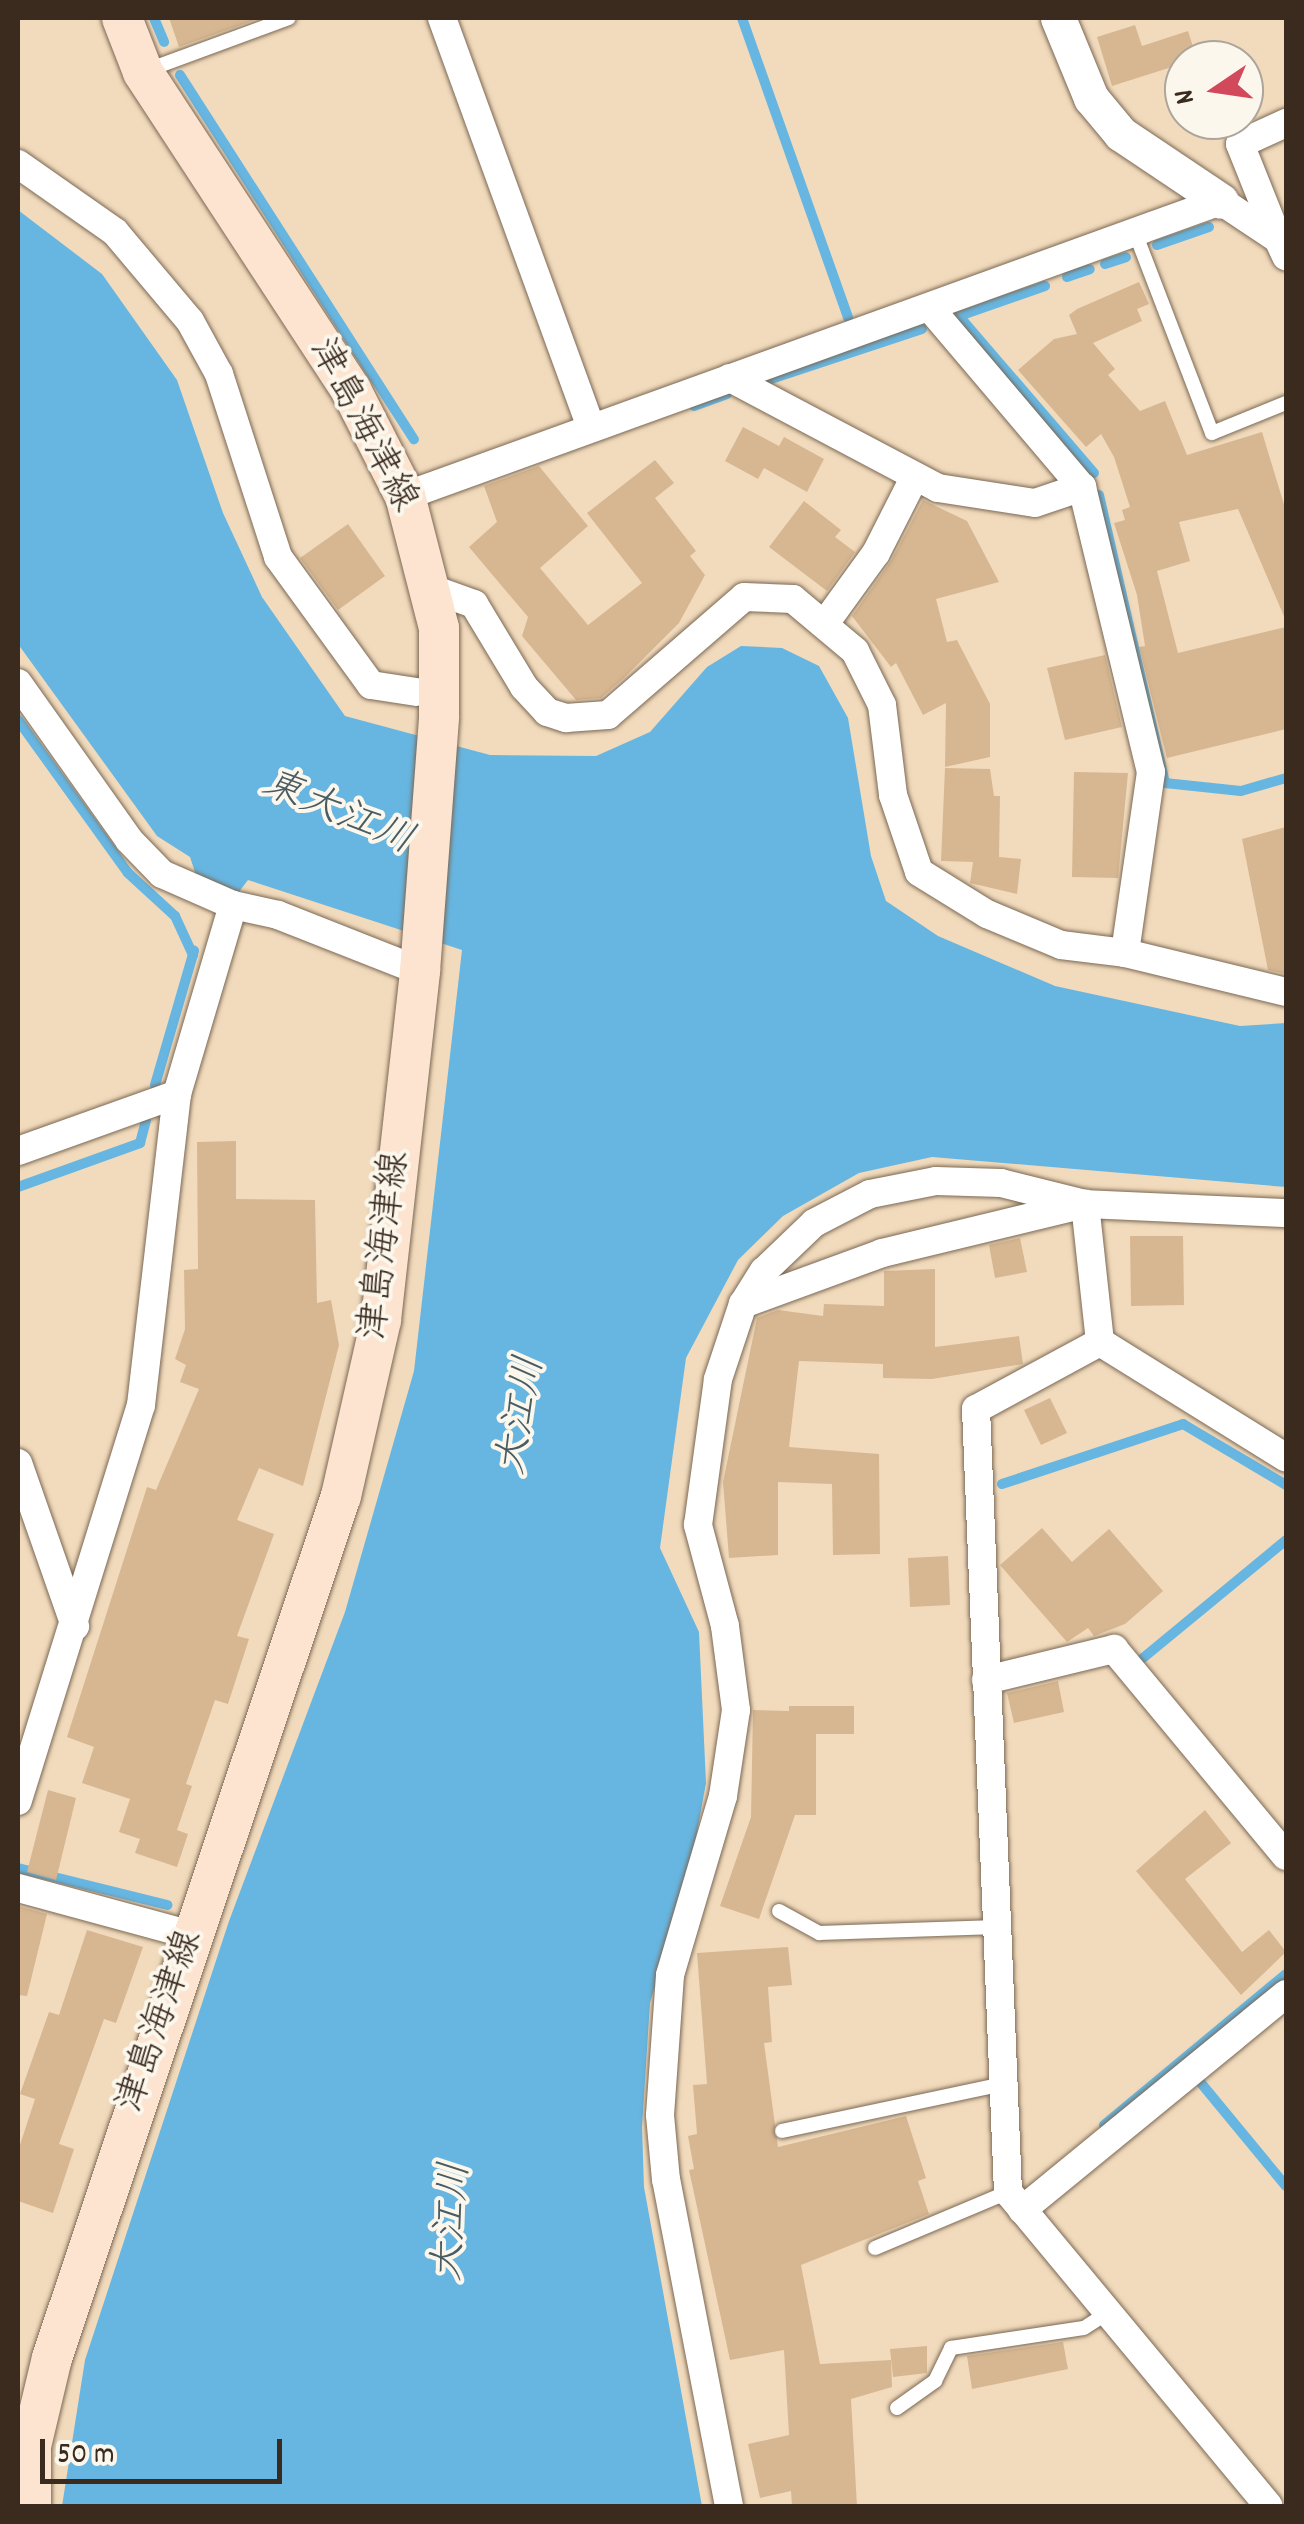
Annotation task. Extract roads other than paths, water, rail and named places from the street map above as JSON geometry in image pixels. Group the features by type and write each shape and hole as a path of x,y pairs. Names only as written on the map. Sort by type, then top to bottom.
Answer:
{"main road":[{"name":"津島海津線","path":"31,2506 31,2446 52,2358 341,1496 381,1320 420,961 432,589 405,496 351,390 143,72 122,18"}],"street":[{"path":"442,18 591,427"},
{"path":"1058,18 1091,98 1121,134 1282,247"},
{"path":"1282,247 1240,144 1286,123"},
{"path":"18,164 115,232 190,321 219,374 278,557 371,684 427,704"},
{"path":"405,496 1221,201"},
{"path":"930,308 1082,487 1151,772 1125,953"},
{"path":"730,378 938,488 1034,503 1082,487"},
{"path":"826,622 876,553 916,476"},
{"path":"432,589 474,604 524,687 547,712 566,718 608,715 744,598 793,600 826,622 855,650 882,705 893,795 919,872 986,914 1061,945 1125,953 1286,992"},
{"path":"18,683 129,840 162,874 233,906 278,915 420,961"},
{"path":"18,1801 141,1405 177,1094 233,906"},
{"path":"18,1151 177,1094"},
{"path":"729,2506 666,2180 660,2115 670,1975 722,1796 736,1710 725,1626 698,1525 705,1442 743,1304 764,1271 814,1222 870,1194 936,1182 1000,1184 1084,1204 1286,1213"},
{"path":"743,1304 882,1253 1084,1204"},
{"path":"1084,1204 1100,1342"},
{"path":"1100,1342 1286,1458"},
{"path":"1100,1342 976,1409 996,1926 1015,2201 1269,2506"},
{"path":"18,1463 74,1626"},
{"path":"986,1680 1114,1649 1286,1856"},
{"path":"18,1888 191,1935"},
{"path":"1015,2201 1286,1994"}],"lane":[{"path":"143,72 290,18"},
{"path":"1136,234 1212,433 1286,403"},
{"path":"778,1911 819,1934 996,1926"},
{"path":"782,2131 1004,2084"},
{"path":"874,2248 1015,2201"},
{"path":"897,2408 935,2381 951,2348 1084,2328 1107,2312"}],"water":[{"path":"18,210 102,274 177,380 223,513 262,597 345,716 490,755 596,756 650,732 707,667 741,646 782,648 819,666 848,718 871,856 886,901 938,936 1055,986 1240,1026 1286,1023 1286,1187 932,1157 859,1173 783,1216 738,1260 686,1358 660,1548 699,1632 706,1783 692,1859 650,2003 642,2127 644,2187 702,2506 62,2506 85,2360 229,1921 345,1612 414,1371 462,950 248,880 235,897 197,878 190,857 157,836 18,644"}],"waterway":[{"path":"154,18 164,42"},
{"path":"742,18 848,318"},
{"path":"180,75 414,439"},
{"path":"1157,245 1209,227"},
{"path":"1105,264 1126,257"},
{"path":"1067,277 1090,269"},
{"path":"1045,286 959,316 1094,473"},
{"path":"771,379 922,329"},
{"path":"694,406 727,394"},
{"path":"1099,495 1165,783 1241,791 1286,778"},
{"path":"18,720 128,873 175,916 193,955"},
{"path":"155,1085 194,951"},
{"path":"18,1187 140,1143 146,1121"},
{"path":"1002,1484 1183,1424 1286,1485"},
{"path":"1143,1658 1286,1540"},
{"path":"18,1868 168,1905"},
{"path":"1104,2125 1286,1974"},
{"path":"1196,2077 1286,2186"}],"water label":[{"name":"東大江川","path":"337,815"},
{"name":"大江川","path":"524,1416"},
{"name":"大江川","path":"455,2222"}]}
